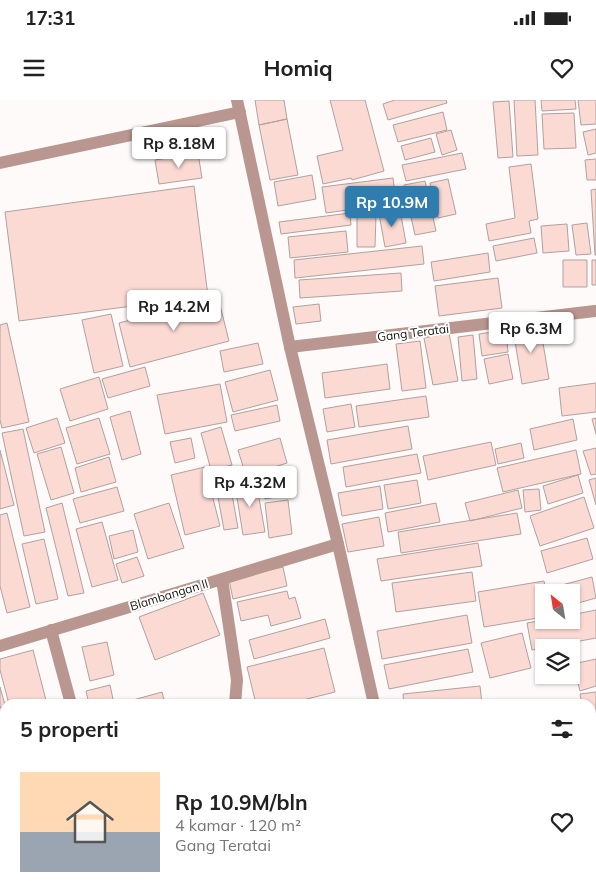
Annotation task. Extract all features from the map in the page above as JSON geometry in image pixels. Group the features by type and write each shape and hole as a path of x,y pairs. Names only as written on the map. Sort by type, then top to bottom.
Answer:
{"street":[{"path":"0,163 239,103 290,347 338,544 373,699"},
{"name":"Gang Teratai","path":"290,347 595,311"},
{"name":"Blambangan II","path":"0,646 338,544"},
{"path":"222,579 237,680 235,699"},
{"path":"51,630 70,699"}],"building":[{"path":"255,100 284,100 287,119 259,125"},
{"path":"330,100 365,100 384,171 352,180 351,178 323,184 317,156 343,150"},
{"path":"395,100 446,100 447,103 388,120 383,104"},
{"path":"514,100 535,100 538,155 517,156"},
{"path":"541,100 575,100 576,109 542,111"},
{"path":"578,100 596,100 596,124 581,125"},
{"path":"509,101 513,157 498,158 493,102"},
{"path":"443,112 447,130 398,142 393,125"},
{"path":"574,113 576,148 544,149 542,114"},
{"path":"287,119 298,175 270,180 259,125"},
{"path":"193,129 197,151 160,158 156,137"},
{"path":"596,129 596,153 588,155 583,132"},
{"path":"451,130 457,150 442,155 436,134"},
{"path":"431,138 435,152 405,160 401,146"},
{"path":"198,153 202,178 159,184 155,160"},
{"path":"462,153 466,169 406,181 402,165"},
{"path":"596,159 596,180 587,180 585,160"},
{"path":"531,164 538,219 529,221 531,233 489,241 486,224 515,218 509,167"},
{"path":"312,175 316,199 278,206 274,182"},
{"path":"393,178 396,203 326,213 322,187"},
{"path":"448,179 456,214 438,218 430,183"},
{"path":"425,181 436,231 415,235 404,185"},
{"path":"194,186 208,296 19,321 5,212"},
{"path":"596,189 596,255 595,255 591,190"},
{"path":"400,210 406,243 385,247 379,214"},
{"path":"350,213 351,225 281,234 279,222"},
{"path":"357,214 376,215 375,247 357,247"},
{"path":"587,223 591,254 576,255 572,225"},
{"path":"567,224 569,251 543,253 541,226"},
{"path":"346,231 348,252 290,258 288,237"},
{"path":"534,238 537,253 496,261 493,246"},
{"path":"422,246 424,264 295,278 294,260"},
{"path":"488,253 490,272 434,281 431,262"},
{"path":"563,260 587,260 587,287 563,287"},
{"path":"592,260 596,260 596,285 592,285"},
{"path":"401,273 402,291 300,298 299,280"},
{"path":"498,278 502,308 439,316 435,286"},
{"path":"218,297 229,341 130,367 119,323"},
{"path":"319,304 321,321 296,324 293,307"},
{"path":"111,314 123,366 94,373 82,320"},
{"path":"7,323 29,422 2,428 0,420 0,325"},
{"path":"540,325 549,379 522,384 513,329"},
{"path":"506,330 508,352 482,356 479,334"},
{"path":"449,333 458,381 433,385 424,338"},
{"path":"473,335 477,379 462,381 458,337"},
{"path":"420,341 426,388 402,391 396,344"},
{"path":"258,343 263,364 224,372 220,351"},
{"path":"508,354 513,379 489,384 484,359"},
{"path":"387,364 390,389 325,398 322,373"},
{"path":"145,367 150,386 108,398 102,379"},
{"path":"270,370 278,400 233,412 225,382"},
{"path":"99,377 108,409 70,421 60,389"},
{"path":"596,383 596,412 562,416 559,388"},
{"path":"220,384 227,422 165,434 157,395"},
{"path":"426,396 429,417 359,427 356,406"},
{"path":"351,404 355,427 327,432 323,409"},
{"path":"277,405 280,421 235,431 231,415"},
{"path":"130,411 141,454 122,460 110,417"},
{"path":"57,418 65,443 34,453 26,428"},
{"path":"99,418 110,454 77,464 66,428"},
{"path":"596,418 596,434 592,419"},
{"path":"573,419 577,440 534,450 530,429"},
{"path":"408,426 412,449 331,464 327,440"},
{"path":"221,427 232,465 211,470 201,433"},
{"path":"23,429 45,532 24,536 2,433"},
{"path":"191,438 195,458 175,463 170,442"},
{"path":"280,438 287,463 246,476 238,450"},
{"path":"491,442 496,465 428,480 423,456"},
{"path":"521,443 524,458 498,464 495,449"},
{"path":"61,447 74,493 51,500 37,454"},
{"path":"596,448 596,474 591,475 583,451"},
{"path":"0,450 14,505 0,509"},
{"path":"576,450 581,474 503,492 497,468"},
{"path":"417,454 421,473 346,487 343,467"},
{"path":"109,457 116,482 81,492 75,468"},
{"path":"205,467 220,526 185,535 171,475"},
{"path":"228,472 238,528 224,530 214,475"},
{"path":"285,474 288,495 265,499 262,478"},
{"path":"578,475 583,493 548,504 543,486"},
{"path":"596,478 596,505 589,480"},
{"path":"417,480 421,503 388,509 384,485"},
{"path":"256,481 265,532 243,535 235,485"},
{"path":"380,486 383,509 342,516 338,493"},
{"path":"117,487 124,511 80,523 73,499"},
{"path":"539,489 541,510 525,512 523,490"},
{"path":"518,490 522,508 470,521 465,503"},
{"path":"584,497 594,528 540,546 530,516"},
{"path":"288,500 292,534 269,538 265,503"},
{"path":"62,503 84,593 68,596 46,508"},
{"path":"169,503 184,548 148,559 134,514"},
{"path":"436,503 440,522 388,532 385,513"},
{"path":"7,513 30,607 7,613 0,586 0,515"},
{"path":"517,513 521,534 401,553 398,532"},
{"path":"379,517 384,546 348,552 342,524"},
{"path":"102,522 118,580 92,587 76,529"},
{"path":"133,530 138,552 114,559 109,536"},
{"path":"587,538 593,559 547,573 541,551"},
{"path":"44,539 58,599 36,604 22,544"},
{"path":"478,543 482,566 381,581 377,559"},
{"path":"137,557 144,576 122,583 116,564"},
{"path":"283,567 287,586 233,599 229,580"},
{"path":"472,572 476,601 396,612 392,583"},
{"path":"592,577 596,598 580,602 580,584 566,584"},
{"path":"544,581 545,584 535,584 535,618 484,627 478,592"},
{"path":"287,591 289,599 295,597 301,618 271,626 268,615 241,621 237,602"},
{"path":"203,593 220,635 155,660 139,617"},
{"path":"596,610 596,638 580,641 580,639 535,639 535,649 532,650 527,623 535,622 535,629 580,629 580,613"},
{"path":"467,615 472,643 382,659 377,631"},
{"path":"325,619 330,638 254,659 249,640"},
{"path":"522,633 531,668 490,678 481,643"},
{"path":"107,642 114,675 90,681 82,647"},
{"path":"324,648 335,692 307,699 255,699 247,667"},
{"path":"468,649 473,672 389,689 384,665"},
{"path":"33,650 46,699 8,699 0,670 0,659"},
{"path":"596,659 596,686 580,691 578,684 580,684 580,662"},
{"path":"110,685 113,699 88,699 86,691"},
{"path":"480,686 481,699 404,699 403,694"},
{"path":"0,687 3,699 0,699"},
{"path":"162,692 164,699 137,699"},
{"path":"596,692 596,699 581,699 580,694"}]}
